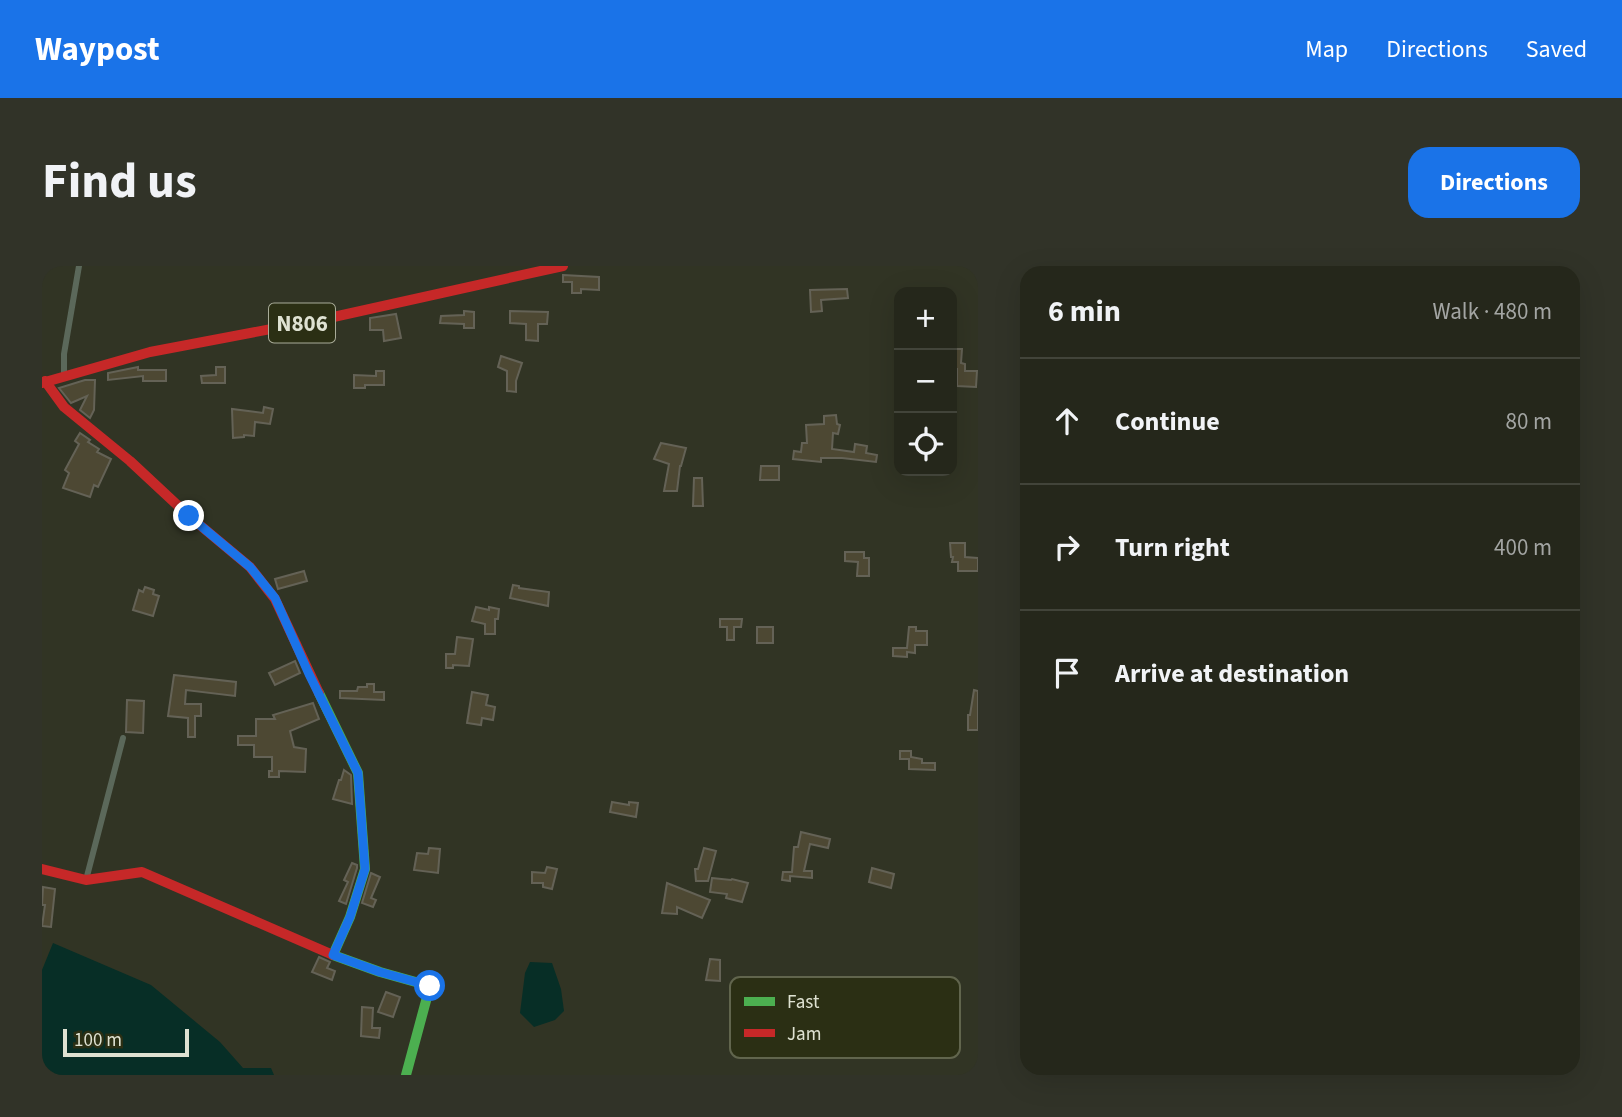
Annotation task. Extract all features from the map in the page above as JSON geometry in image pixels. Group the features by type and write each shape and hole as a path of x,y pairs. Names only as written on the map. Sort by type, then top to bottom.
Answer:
{"main road":[{"name":"N806","path":"44,382 150,352 329,318 563,266"},
{"path":"44,382 64,407 130,461 189,516 250,567 275,598 358,773 365,869 350,917 333,955"},
{"path":"42,869 86,880 142,872 333,955 430,986 405,1075"}],"street":[{"path":"64,375 64,354 79,266"},
{"path":"86,880 123,738"}],"water":[{"path":"53,943 151,985 220,1042 243,1068 271,1068 274,1075 42,1075 42,970"},
{"path":"530,962 552,963 561,989 564,1011 555,1020 534,1027 520,1013 525,973"}],"building":[{"path":"563,275 599,277 599,290 581,289 581,293 572,293 572,282 563,282"},
{"path":"847,289 848,298 821,300 822,311 811,312 810,290"},
{"path":"464,311 474,312 474,328 464,328 464,324 440,323 441,316 464,315"},
{"path":"510,311 548,312 547,324 538,324 538,341 526,340 526,324 510,323"},
{"path":"396,314 401,338 384,341 383,330 370,330 370,318"},
{"path":"957,349 962,349 961,363 965,364 965,371 977,371 976,387 957,386"},
{"path":"501,356 522,363 516,381 516,392 507,391 507,371 498,367"},
{"path":"138,367 138,370 166,370 166,381 143,381 143,376 108,380 108,373"},
{"path":"216,367 225,367 225,383 202,383 201,376 216,375"},
{"path":"376,371 384,371 384,385 354,388 354,375 376,376"},
{"path":"85,380 95,380 94,410 90,418 80,410 87,396 71,403 59,388"},
{"path":"264,407 273,409 270,424 255,422 254,436 233,438 232,409 263,413"},
{"path":"836,415 837,424 840,425 838,434 833,433 832,449 854,452 855,444 867,446 866,453 877,455 876,462 842,458 821,458 821,462 793,459 794,451 801,452 802,443 807,443 806,425 824,424 824,416"},
{"path":"80,433 99,449 97,452 111,459 98,487 94,485 90,497 63,488 69,473 65,470 79,444 75,441"},
{"path":"661,443 686,448 680,466 677,491 664,491 669,464 654,459"},
{"path":"761,466 779,466 779,480 760,480"},
{"path":"694,478 702,478 703,506 693,506"},
{"path":"950,543 965,543 965,557 978,558 978,571 958,571 958,562 952,562"},
{"path":"845,552 864,552 864,558 869,558 869,576 857,576 858,562 845,561"},
{"path":"304,571 307,581 278,589 275,579"},
{"path":"513,585 549,592 548,606 510,598"},
{"path":"145,587 154,590 153,594 159,596 153,616 133,610 139,590 143,592"},
{"path":"476,607 499,609 498,619 495,619 495,634 485,634 485,624 472,621"},
{"path":"720,619 742,619 741,627 734,627 734,640 727,640 727,627 720,627"},
{"path":"757,627 773,627 773,643 757,643"},
{"path":"909,627 916,627 916,631 927,631 927,645 915,645 915,653 907,652 907,657 893,656 893,648 907,648"},
{"path":"457,637 473,639 469,666 453,665 453,668 446,668 446,654 455,654"},
{"path":"295,661 300,673 275,685 269,673"},
{"path":"174,675 236,682 235,696 186,690 185,704 201,704 201,716 195,716 195,737 188,737 188,718 168,716"},
{"path":"367,684 374,684 374,692 384,692 384,700 340,698 340,691 357,691 358,687 367,687"},
{"path":"974,690 978,691 978,730 968,730 968,715"},
{"path":"472,692 488,695 486,705 495,707 493,720 482,718 481,725 467,723"},
{"path":"127,700 144,701 143,733 126,732"},
{"path":"313,703 319,719 290,731 294,747 306,749 305,772 279,771 279,777 269,777 272,757 254,757 254,745 238,745 238,736 256,736 256,719 275,719 273,715"},
{"path":"900,751 911,751 911,757 922,759 922,763 935,763 935,770 909,769 909,759 900,759"},
{"path":"344,770 351,775 352,804 333,799"},
{"path":"612,802 629,805 629,802 638,803 636,817 610,812"},
{"path":"801,832 830,839 828,848 810,844 804,871 812,871 812,878 790,876 790,881 782,880 783,872 792,872 794,847 798,847"},
{"path":"429,848 440,849 438,873 414,870 417,853 428,854"},
{"path":"704,848 716,851 708,881 696,881 695,869 698,869"},
{"path":"352,863 357,865 357,868 346,904 339,901 348,882 344,880"},
{"path":"547,867 557,869 552,889 543,887 543,883 532,883 532,872 545,873"},
{"path":"872,868 894,874 891,888 869,882"},
{"path":"371,873 380,877 371,898 376,900 373,907 362,903"},
{"path":"712,878 748,883 742,902 726,898 727,894 710,892"},
{"path":"667,883 710,900 702,918 677,907 677,914 662,913"},
{"path":"43,887 55,889 51,927 42,926 45,905 42,905"},
{"path":"319,957 330,962 327,968 335,971 332,980 312,972"},
{"path":"710,959 720,960 720,981 706,980"},
{"path":"386,992 400,997 393,1017 378,1012"},
{"path":"362,1007 373,1008 372,1028 380,1028 379,1038 361,1036"}],"traffic: fast":[{"path":"319,693 358,773 365,869 350,917 333,955 430,986 406,1075"}],"traffic: jam":[{"path":"42,383 150,352 329,318 563,266"},
{"path":"45,381 64,407 130,461 189,516 250,567 275,599 319,693"},
{"path":"42,869 86,880 142,872 333,955"}],"route":[{"path":"189,516 250,567 275,598 358,773 365,869 350,917 333,955 430,986"}]}
